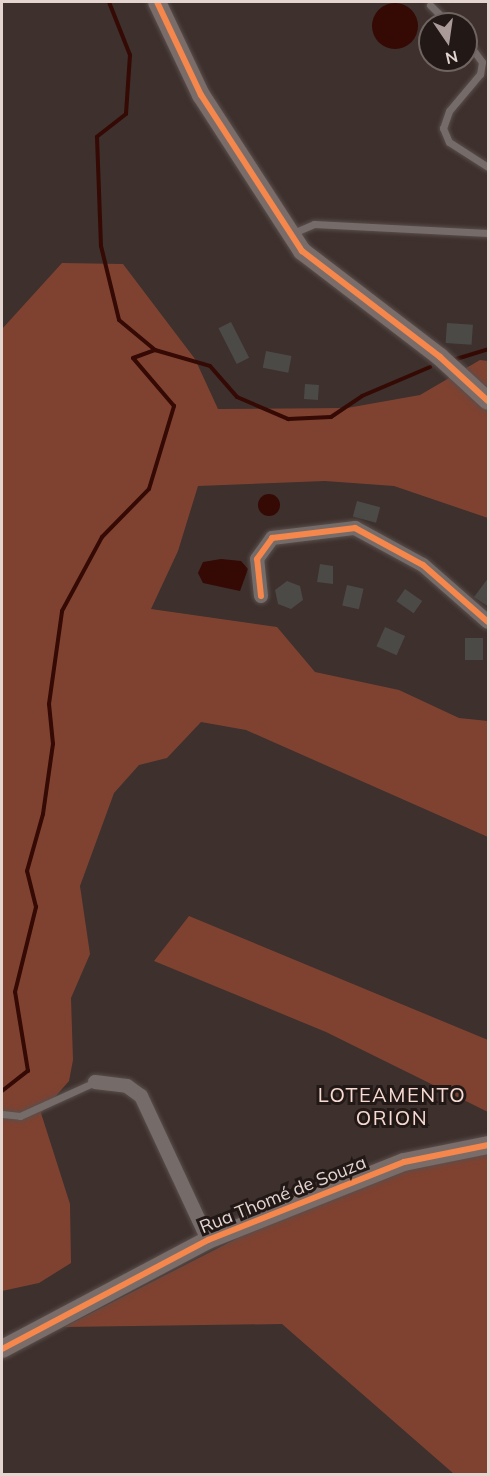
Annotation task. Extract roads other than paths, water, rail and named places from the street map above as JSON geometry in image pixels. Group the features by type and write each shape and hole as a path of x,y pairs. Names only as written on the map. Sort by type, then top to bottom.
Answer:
{"street":[{"path":"157,2 201,95 290,234 317,267 440,357 489,401"},
{"path":"261,596 257,559 272,538 356,528 423,565 489,622"},
{"path":"95,1082 127,1086 141,1096 208,1240"},
{"name":"Rua Thomé de Souza","path":"2,1349 208,1240 404,1162 489,1145"}],"lane":[{"path":"430,5 437,12"},
{"path":"478,56 482,62 480,74 449,111 443,128 448,142 489,167"},
{"path":"290,234 314,224 404,233 489,233"},
{"path":"2,1114 20,1116 95,1082"}],"waterway":[{"path":"109,2 130,55 126,114 97,137 101,246 119,320 155,350 210,366 237,397 288,419 331,417 362,396 430,367"},
{"path":"453,360 488,349"},
{"path":"2,1091 28,1071 15,992 36,907 27,871 43,814 53,744 49,704 62,611 102,537 149,489 174,406 133,358 155,350"}],"district":[{"name":"LOTEAMENTO ORION","path":"392,1106"}]}
